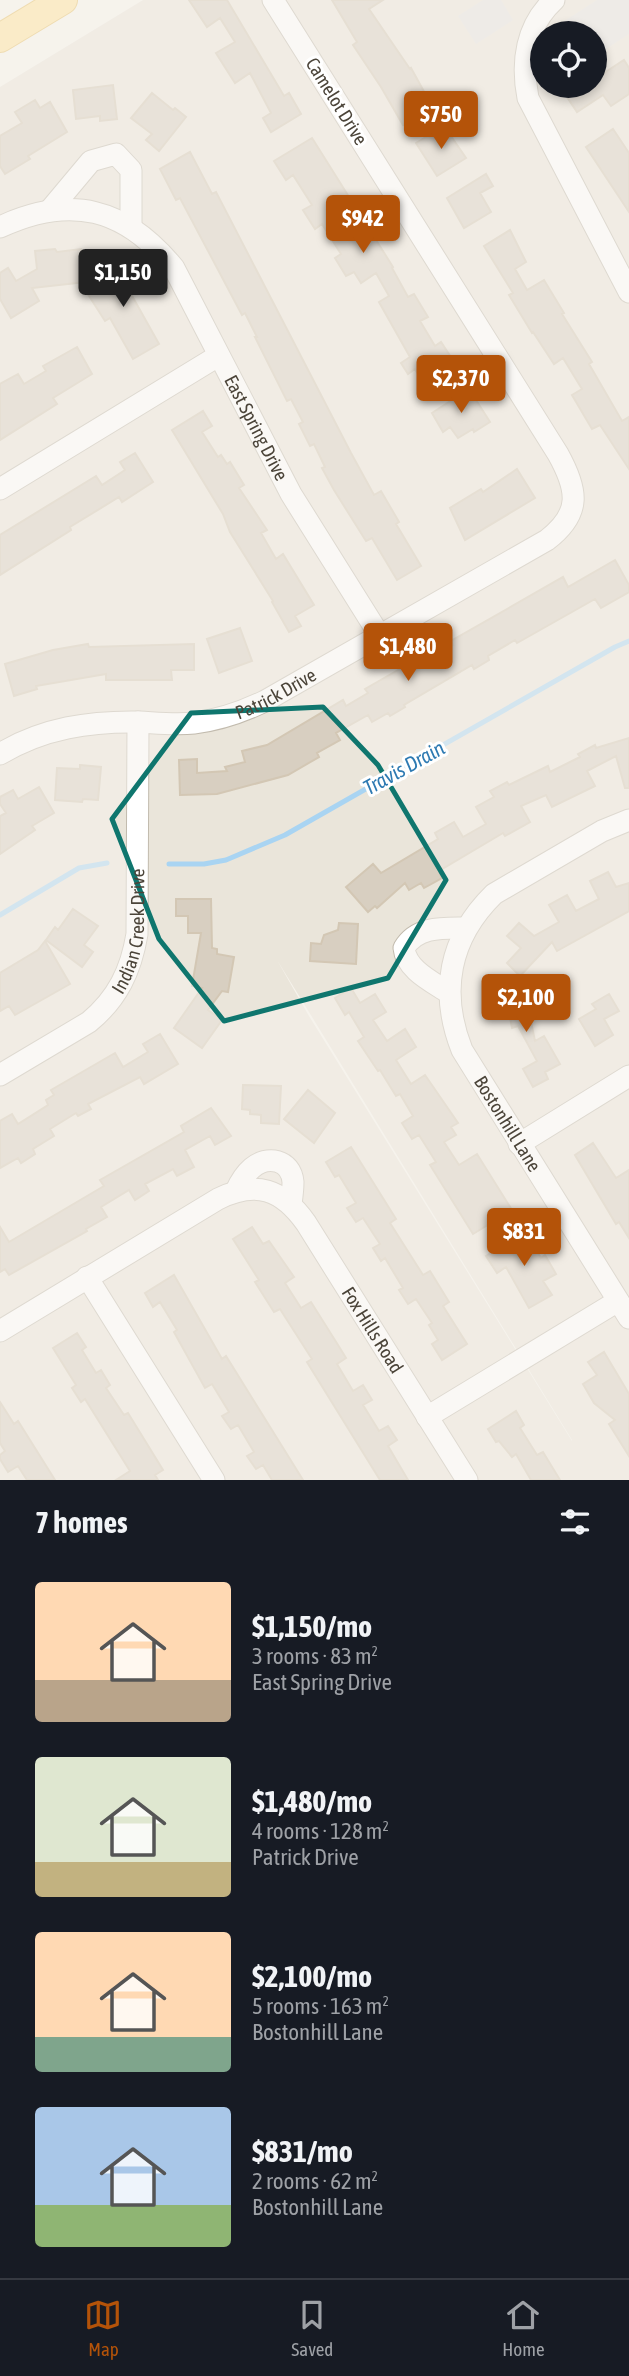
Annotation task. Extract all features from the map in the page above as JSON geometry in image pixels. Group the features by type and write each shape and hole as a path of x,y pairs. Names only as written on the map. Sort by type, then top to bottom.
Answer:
{"main road":[{"path":"0,38 63,0"}],"street":[{"name":"Camelot Drive","path":"273,0 568,472 573,485 573,507 561,528"},
{"path":"554,0 539,17 526,51 525,80 533,110 624,268 629,292"},
{"path":"50,210 91,161 116,154 131,170 131,227"},
{"name":"East Spring Drive","path":"0,227 24,216 50,210 76,209 96,213 131,227 158,249 174,268 291,495 380,636"},
{"path":"0,489 218,356"},
{"name":"Patrick Drive","path":"0,754 19,742 46,731 103,723 192,724 239,713 380,636 547,540 561,528"},
{"name":"Indian Creek Drive","path":"0,1075 102,1012 126,976 137,934 138,722"},
{"name":"Bostonhill Lane","path":"623,1310 462,1050 454,1030 449,993 453,960 466,928 482,905 506,885 602,831 629,820"},
{"path":"449,993 422,975 409,962 404,948 409,940 422,932 466,928"},
{"path":"520,1144 629,1076"},
{"path":"0,1331 236,1191 253,1167 272,1160 281,1162 288,1168 293,1180 291,1204"},
{"name":"Fox Hills Road","path":"236,1191 247,1188 268,1191 291,1204 306,1223 467,1480"},
{"path":"87,1278 214,1480"},
{"path":"427,1417 623,1310"}],"highlighted area":[{"path":"323,707 378,765 446,880 388,978 224,1021 159,939 112,819 191,713"}],"shaded area":[{"path":"143,0 629,0 629,1480 0,1480 0,87","holes":["277,960 572,1440 309,1016"]},
{"path":"483,0 501,0 513,20 476,44 458,16"},
{"path":"597,0 629,0 629,34 607,48 607,21 565,21"}],"building":[{"path":"189,0 227,0 284,96 289,93 301,114 271,132 263,118 271,113 250,73 235,83 216,53 235,42 220,18 207,27"},
{"path":"332,0 383,0 369,9 411,68 438,117 403,125 353,45 357,42"},
{"path":"624,60 629,68 629,94 611,106 605,98 607,71"},
{"path":"113,85 117,119 100,121 100,116 76,119 73,90"},
{"path":"152,93 186,117 159,151 146,140 152,134 131,118"},
{"path":"568,98 598,98 577,112"},
{"path":"35,100 40,108 50,102 67,132 5,174 0,166 0,136 22,123 15,112"},
{"path":"444,126 466,158 437,176 416,143"},
{"path":"613,129 629,153 629,212 586,147"},
{"path":"312,138 393,267 408,297 414,294 428,317 420,321 435,346 441,342 456,365 424,384 415,369 408,374 401,363 410,357 379,302 389,296 376,273 361,283 354,272 346,276 335,258 341,254 322,224 315,229 303,210 312,205 293,175 286,180 274,161"},
{"path":"190,152 212,194 216,192 374,495 381,491 399,522 396,524 421,566 397,580 372,538 366,541 334,490 322,468 325,467 314,444 310,446 299,424 303,422 291,399 287,401 245,313 242,315 180,198 176,200 160,169"},
{"path":"486,174 493,186 480,193 491,212 464,228 447,198"},
{"path":"510,230 526,262 515,269 527,290 544,280 592,362 589,364 622,421 629,417 629,469 600,425 592,429 572,395 582,389 563,358 554,364 532,333 509,295 513,293 484,246"},
{"path":"55,249 57,252 81,249 85,282 32,288 39,301 11,318 0,299 0,273 8,268 16,281 37,269 35,251"},
{"path":"124,263 139,288 131,294 159,344 133,359 110,318 105,321 84,288"},
{"path":"77,347 92,374 53,398 57,404 0,440 0,384 18,374 24,384 46,371 43,366"},
{"path":"469,389 490,422 458,438 450,427 443,432 432,413"},
{"path":"203,411 212,426 202,432 218,457 221,455 227,464 230,462 244,485 239,488 267,530 261,533 276,559 283,554 314,605 295,616 301,626 289,632 172,430"},
{"path":"135,453 153,482 122,502 119,497 0,575 0,535 96,476 102,485 125,470 120,462"},
{"path":"517,469 535,498 465,540 450,508 481,489 483,492"},
{"path":"615,560 629,585 629,592 601,608 595,599 517,643 515,640 488,656 489,660 474,669 472,665 390,716 388,713 372,722 368,715 336,733 340,740 317,753 319,757 288,775 217,794 180,795 179,760 197,759 197,773 227,771 225,767 245,762 242,751 267,745 343,700 346,706 368,693 365,689 428,653 430,658 453,645 451,641 563,577 568,587"},
{"path":"240,628 252,661 219,673 207,639"},
{"path":"88,644 89,647 194,644 194,670 171,670 172,680 106,680 106,674 36,686 37,689 14,696 5,664 53,650"},
{"path":"629,738 629,788 625,788 616,756 587,771 595,786 552,807 546,795 521,806 530,822 505,836 503,833 439,871 442,878 424,888 421,883 409,890 405,883 377,908 375,906 368,912 346,887 373,864 381,873 438,839 435,833 454,822 463,837 486,824 476,807 494,797 490,791 507,782 509,785 548,766 550,772 580,757 578,754 595,745 596,748"},
{"path":"80,765 101,767 98,800 55,800 57,768 80,769"},
{"path":"39,787 54,813 32,826 35,830 0,854 0,816 6,813 0,804 0,797 13,790 18,799"},
{"path":"608,872 616,887 629,883 629,911 557,951 552,942 520,976 507,963 521,948 507,936 519,923 534,936 559,922 549,905 567,895 576,911 599,899 590,881"},
{"path":"176,899 211,899 212,948 217,949 217,954 234,957 228,992 222,991 208,1010 222,1020 202,1048 174,1028 202,988 192,986 201,933 188,933 188,916 176,916"},
{"path":"73,909 98,926 84,945 93,952 82,967 46,940 55,927 58,930"},
{"path":"339,923 358,924 356,964 310,961 311,943 321,944 324,935 338,930"},
{"path":"45,941 70,984 15,1015 9,1006 0,1011 0,973 38,950"},
{"path":"351,988 360,1003 375,994 386,1012 373,1020 387,1041 405,1029 416,1047 396,1060 411,1084 425,1075 458,1123 451,1127 456,1135 444,1142 459,1165 477,1154 512,1210 473,1234 430,1165 436,1162 419,1135 412,1139 402,1123 413,1116 400,1094 396,1096 358,1041 364,1037 349,1012 345,1015 335,998"},
{"path":"519,989 522,1003 527,1002 535,1041 544,1036 560,1064 545,1072 548,1079 533,1087 523,1069 537,1061 518,1026 512,1028 509,1012 493,1016 489,995"},
{"path":"609,994 619,1011 604,1019 613,1035 595,1046 579,1019 596,1009 592,1004"},
{"path":"160,1034 178,1064 144,1084 140,1077 88,1104 91,1109 78,1116 76,1113 50,1129 54,1136 33,1149 35,1154 21,1163 18,1158 0,1168 0,1121 12,1114 18,1124 48,1105 46,1100 54,1095 51,1090 115,1053 123,1067 148,1052 143,1044"},
{"path":"243,1085 281,1086 279,1124 261,1123 261,1115 250,1114 250,1110 242,1109"},
{"path":"308,1090 335,1113 314,1143 284,1119"},
{"path":"211,1108 231,1136 215,1145 210,1136 185,1150 194,1167 177,1176 173,1169 145,1184 149,1191 135,1200 129,1190 101,1207 107,1217 86,1229 87,1231 9,1275 5,1269 0,1272 0,1227 9,1242 104,1186 100,1180 184,1132 181,1126"},
{"path":"593,1143 616,1178 629,1170 629,1238 619,1222 616,1224 575,1155"},
{"path":"351,1147 396,1219 390,1223 423,1275 430,1271 449,1302 443,1306 467,1344 442,1360 432,1344 438,1340 429,1325 432,1323 416,1299 408,1304 399,1290 403,1288 385,1258 381,1261 373,1248 380,1244 363,1218 356,1222 347,1208 356,1203 339,1175 335,1177 326,1162"},
{"path":"252,1227 263,1244 269,1241 294,1277 285,1283 301,1308 311,1302 338,1345 346,1358 337,1364 353,1391 363,1385 372,1400 363,1405 379,1431 388,1426 397,1440 388,1446 408,1480 380,1480 307,1362 312,1359 280,1309 274,1312 255,1282 259,1280 233,1239"},
{"path":"524,1231 541,1258 545,1255 556,1274 543,1281 552,1295 529,1308 506,1267 497,1273 486,1256"},
{"path":"174,1275 222,1359 226,1356 303,1480 272,1480 263,1465 256,1469 247,1456 254,1452 238,1425 231,1429 222,1416 229,1412 212,1384 205,1388 160,1302 153,1307 145,1293"},
{"path":"77,1333 86,1347 82,1350 96,1373 101,1370 110,1385 106,1388 124,1415 128,1413 163,1470 155,1475 158,1480 116,1480 130,1471 85,1399 81,1402 72,1388 76,1385 53,1348"},
{"path":"604,1352 629,1394 629,1456 609,1424 615,1420 594,1403 583,1384 597,1375 588,1362"},
{"path":"0,1402 14,1424 18,1421 55,1480 27,1480 18,1466 8,1472 0,1459 0,1455 5,1451 0,1443"},
{"path":"516,1411 524,1425 520,1428 537,1455 543,1452 560,1480 531,1480 516,1454 512,1457 499,1441 496,1442 488,1429"}],"waterway":[{"name":"Travis Drain","path":"169,864 204,864 226,860 285,835 629,641"},
{"name":"Travis Drain","path":"0,915 79,868 107,863"}]}
